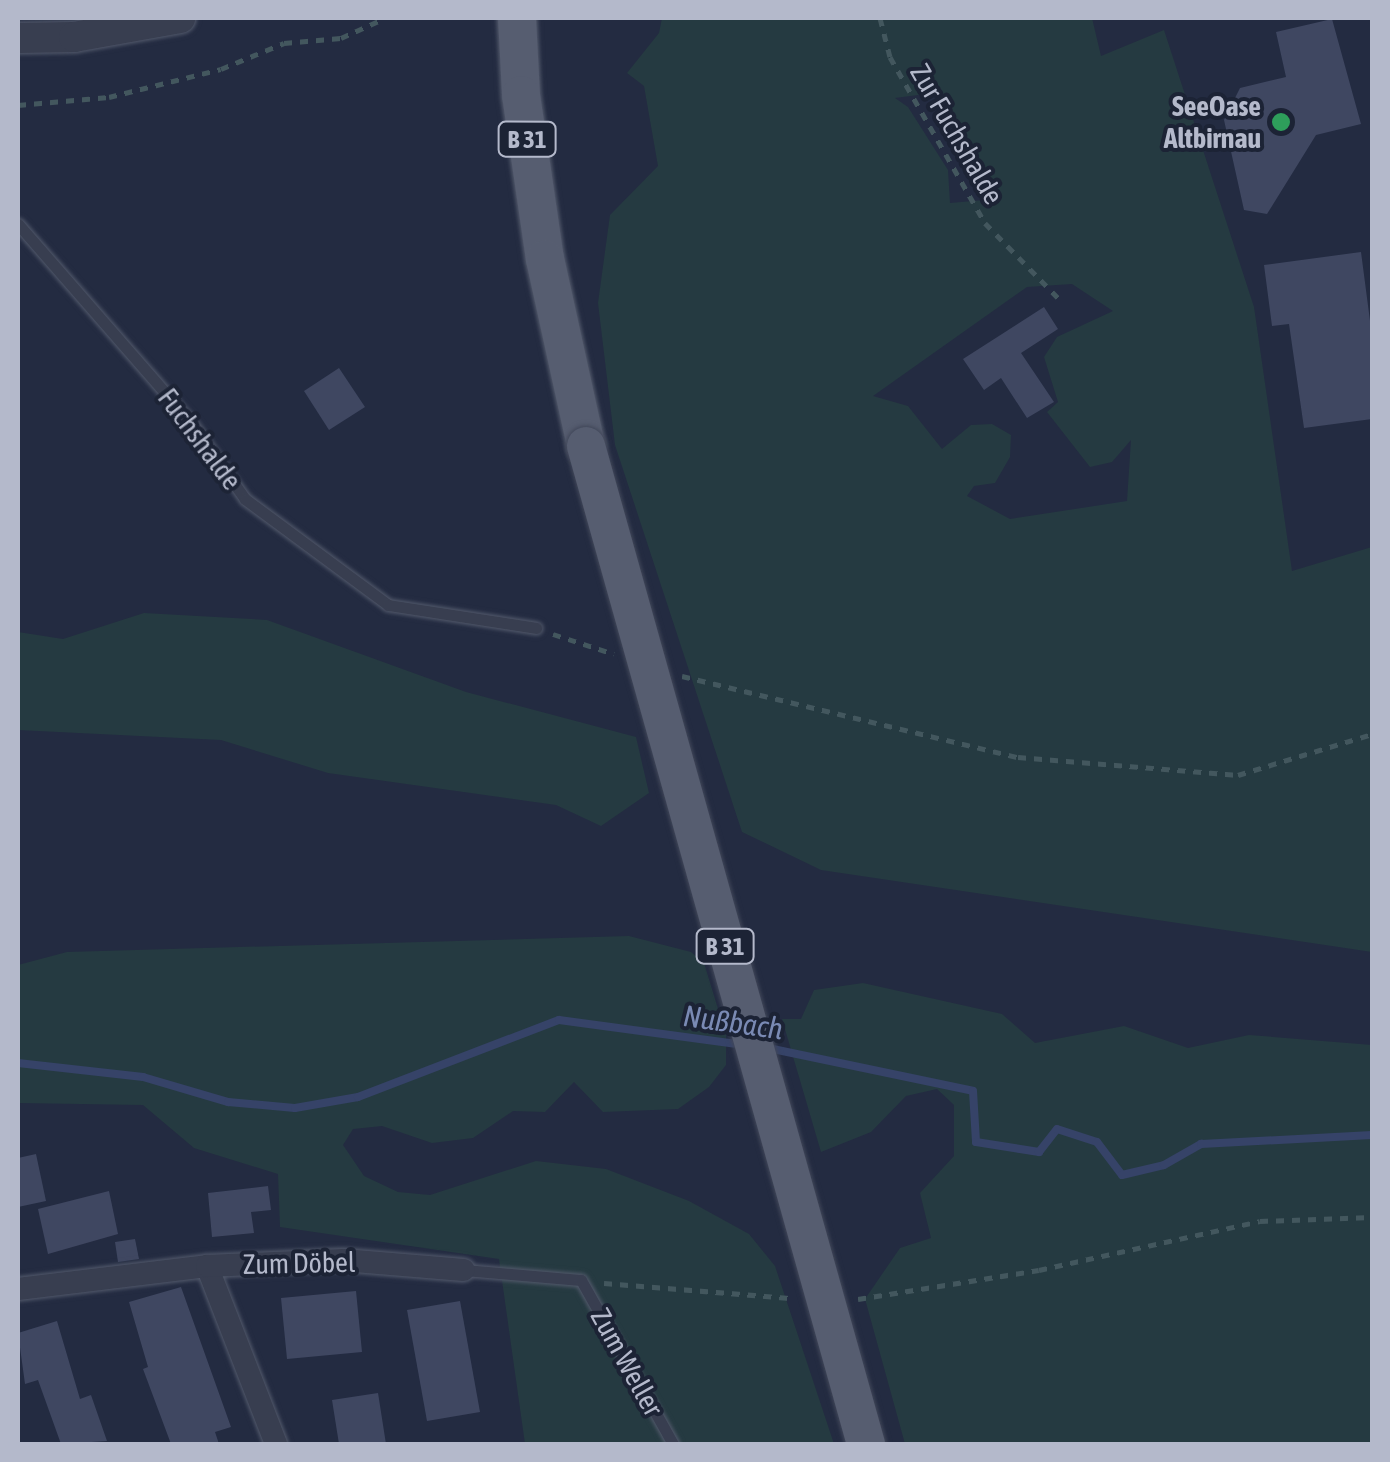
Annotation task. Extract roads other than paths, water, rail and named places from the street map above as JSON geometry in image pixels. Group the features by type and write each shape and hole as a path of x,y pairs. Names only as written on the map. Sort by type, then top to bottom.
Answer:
{"main road":[{"name":"B 31","path":"517,18 545,259 586,446 866,1444"}],"street":[{"path":"18,38 74,36 180,18"},
{"name":"Zum Döbel","path":"18,1289 207,1266 343,1260 464,1270"},
{"path":"207,1266 276,1444"}],"lane":[{"name":"Fuchshalde","path":"18,224 190,420 246,499 388,605 536,628"},
{"name":"Zum Döbel","path":"464,1270 581,1280"},
{"name":"Zum Weller","path":"581,1280 672,1444"}],"waterway":[{"name":"Nußbach","path":"18,1063 143,1077 228,1102 295,1108 358,1097 559,1020 744,1045"},
{"name":"Nußbach","path":"768,1048 973,1091 976,1142 1039,1152 1057,1129 1097,1142 1122,1175 1164,1165 1201,1144 1372,1135"}],"place":[{"name":"SeeOase Altbirnau","path":"1281,122"}]}
